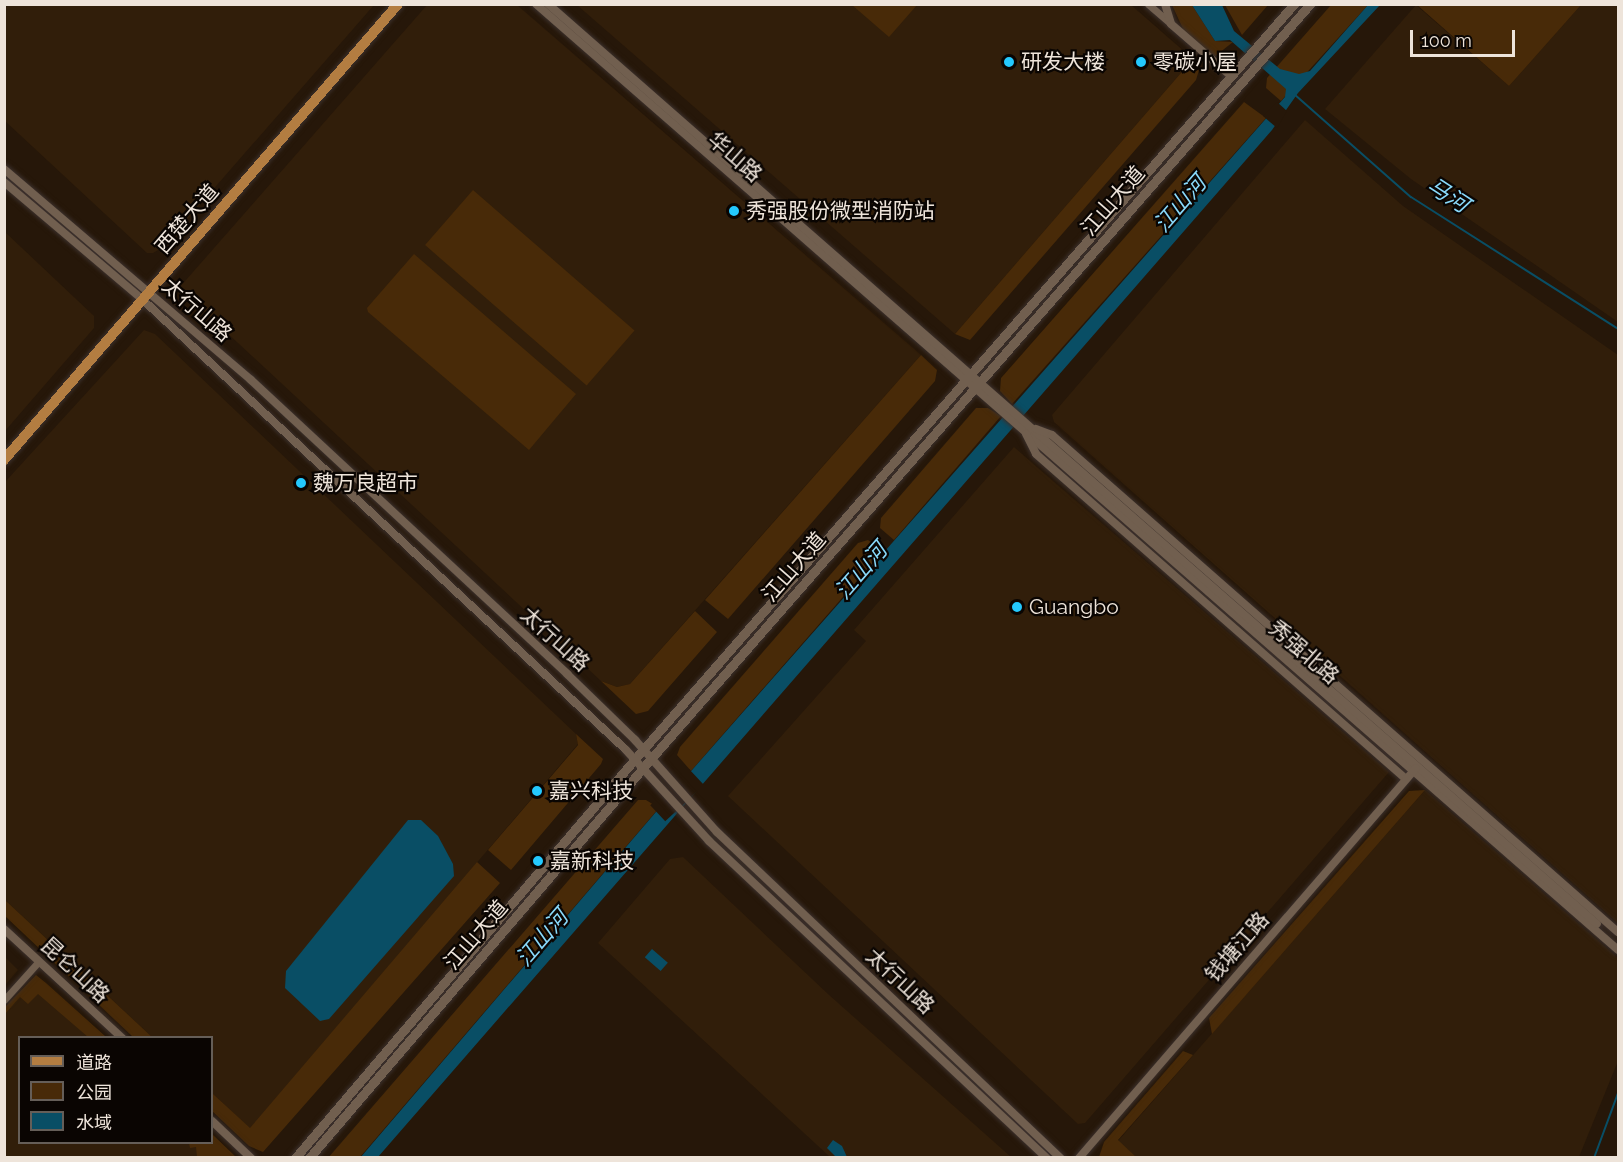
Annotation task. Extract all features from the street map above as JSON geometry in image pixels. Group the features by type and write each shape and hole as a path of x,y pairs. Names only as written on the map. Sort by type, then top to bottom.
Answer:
{"main road":[{"name":"西楚大道","path":"4,460 399,4"},
{"name":"江山大道","path":"309,1158 1294,4"},
{"name":"江山大道","path":"295,1158 643,749 1310,4"}],"street":[{"name":"华山路","path":"536,4 973,381"},
{"name":"华山路","path":"548,4 973,381"},
{"path":"1148,4 1231,76"},
{"path":"1166,4 1171,24"},
{"name":"太行山路","path":"4,169 146,296 634,760 688,819 1047,1158"},
{"name":"太行山路","path":"4,182 251,380 567,674 643,749 697,810 1061,1158"},
{"name":"秀强北路","path":"973,381 1618,942"},
{"path":"1025,427 1052,435 1418,766 1618,932"},
{"path":"1025,427 1035,454 1406,779"},
{"name":"秀强北路","path":"1418,766 1618,950"},
{"name":"钱塘江路","path":"1079,1158 1418,766"},
{"name":"昆仑山路","path":"4,929 120,1036"},
{"path":"4,1000 39,961"},
{"path":"213,1122 251,1158"}],"shaded area":[{"path":"4,5 374,5 163,247 153,253 147,253 5,121"},
{"path":"427,5 517,5 921,355 630,684 617,687 601,681 179,288"},
{"path":"577,5 1131,5 1193,59 955,334"},
{"path":"1416,5 1509,86 1581,5 1618,5 1618,322 1411,179 1325,109"},
{"path":"1305,120 1403,206 1618,355 1618,923 1054,422 1052,415"},
{"path":"5,232 94,316 94,328 5,431"},
{"path":"144,330 155,334 576,734 578,744 250,1129 213,1094 213,1036 151,1036 5,900 5,482"},
{"path":"1014,447 1389,772 1085,1123 1078,1124 728,796 866,641 854,630"},
{"path":"1425,790 1618,958 1618,1061 1579,1157 1136,1158 1118,1141"},
{"path":"683,857 828,994 1011,1157 830,1157 598,943 670,859"},
{"path":"5,957 18,970 5,985"},
{"path":"36,975 105,1036 18,1036 18,1144 213,1144 213,1135 236,1157 5,1158 5,1007"}],"green space":[{"path":"1416,4 1581,4 1581,5 1509,86"},
{"path":"852,5 917,5 889,37"},
{"path":"1172,5 1192,5 1215,41 1233,42 1214,57 1184,31"},
{"path":"1225,5 1268,5 1242,35"},
{"path":"1331,5 1368,5 1281,101 1266,88 1267,78"},
{"path":"1193,59 1199,70 1196,80 970,340 955,334"},
{"path":"1244,102 1266,118 1012,404 1000,391 1001,378"},
{"path":"473,190 635,330 587,385 425,245"},
{"path":"414,254 576,394 529,450 368,312 367,308"},
{"path":"921,355 937,370 935,381 728,619 705,600"},
{"path":"976,408 988,408 1001,416 894,540 880,528 881,518"},
{"path":"868,540 883,551 691,771 677,755 680,747 858,543"},
{"path":"695,611 717,632 648,711 636,714 601,681 617,687 630,684"},
{"path":"576,734 603,759 601,764 511,870 488,850 578,745"},
{"path":"1425,790 1212,1034 1209,1018 1409,791"},
{"path":"638,800 646,800 659,808 360,1157 328,1158"},
{"path":"477,862 500,883 263,1152 249,1146 213,1112 213,1094 250,1128"},
{"path":"4,900 151,1036 132,1036 5,916"},
{"path":"36,975 105,1036 87,1036 38,994 28,1004 20,997 5,1014 5,1007"},
{"path":"1183,1051 1193,1055 1118,1140 1136,1157 1099,1157 1104,1142"},
{"path":"213,1135 236,1157 197,1157 196,1147 190,1148 189,1144 213,1144"}],"water":[{"path":"1192,5 1222,5 1234,31 1280,69 1299,74 1310,71 1368,5 1380,5 1298,93 1272,130 378,1157 360,1158 685,778 1285,97 1286,89 1230,40 1215,41"},
{"path":"408,820 421,820 438,836 453,864 454,876 329,1019 320,1021 285,988 286,971"},
{"path":"652,949 668,963 661,971 645,957"},
{"path":"833,1140 842,1146 847,1157 836,1157 827,1148"}],"pier":[{"path":"1277,102 1287,111 1277,128 1263,116"},
{"path":"689,769 704,785 665,821 650,805"}],"waterway":[{"name":"马河","path":"1294,94 1411,197 1618,329"},
{"path":"1594,1158 1618,1093"}],"place":[{"name":"研发大楼","path":"1009,62"},
{"name":"零碳小屋","path":"1141,62"},
{"name":"秀强股份微型消防站","path":"734,211"},
{"name":"魏万良超市","path":"301,483"},
{"name":"Guangbo","path":"1017,607"},
{"name":"嘉兴科技","path":"537,791"},
{"name":"嘉新科技","path":"538,861"}],"water label":[{"name":"江山河","path":"1180,204"},
{"name":"江山河","path":"861,571"},
{"name":"江山河","path":"542,938"}]}
